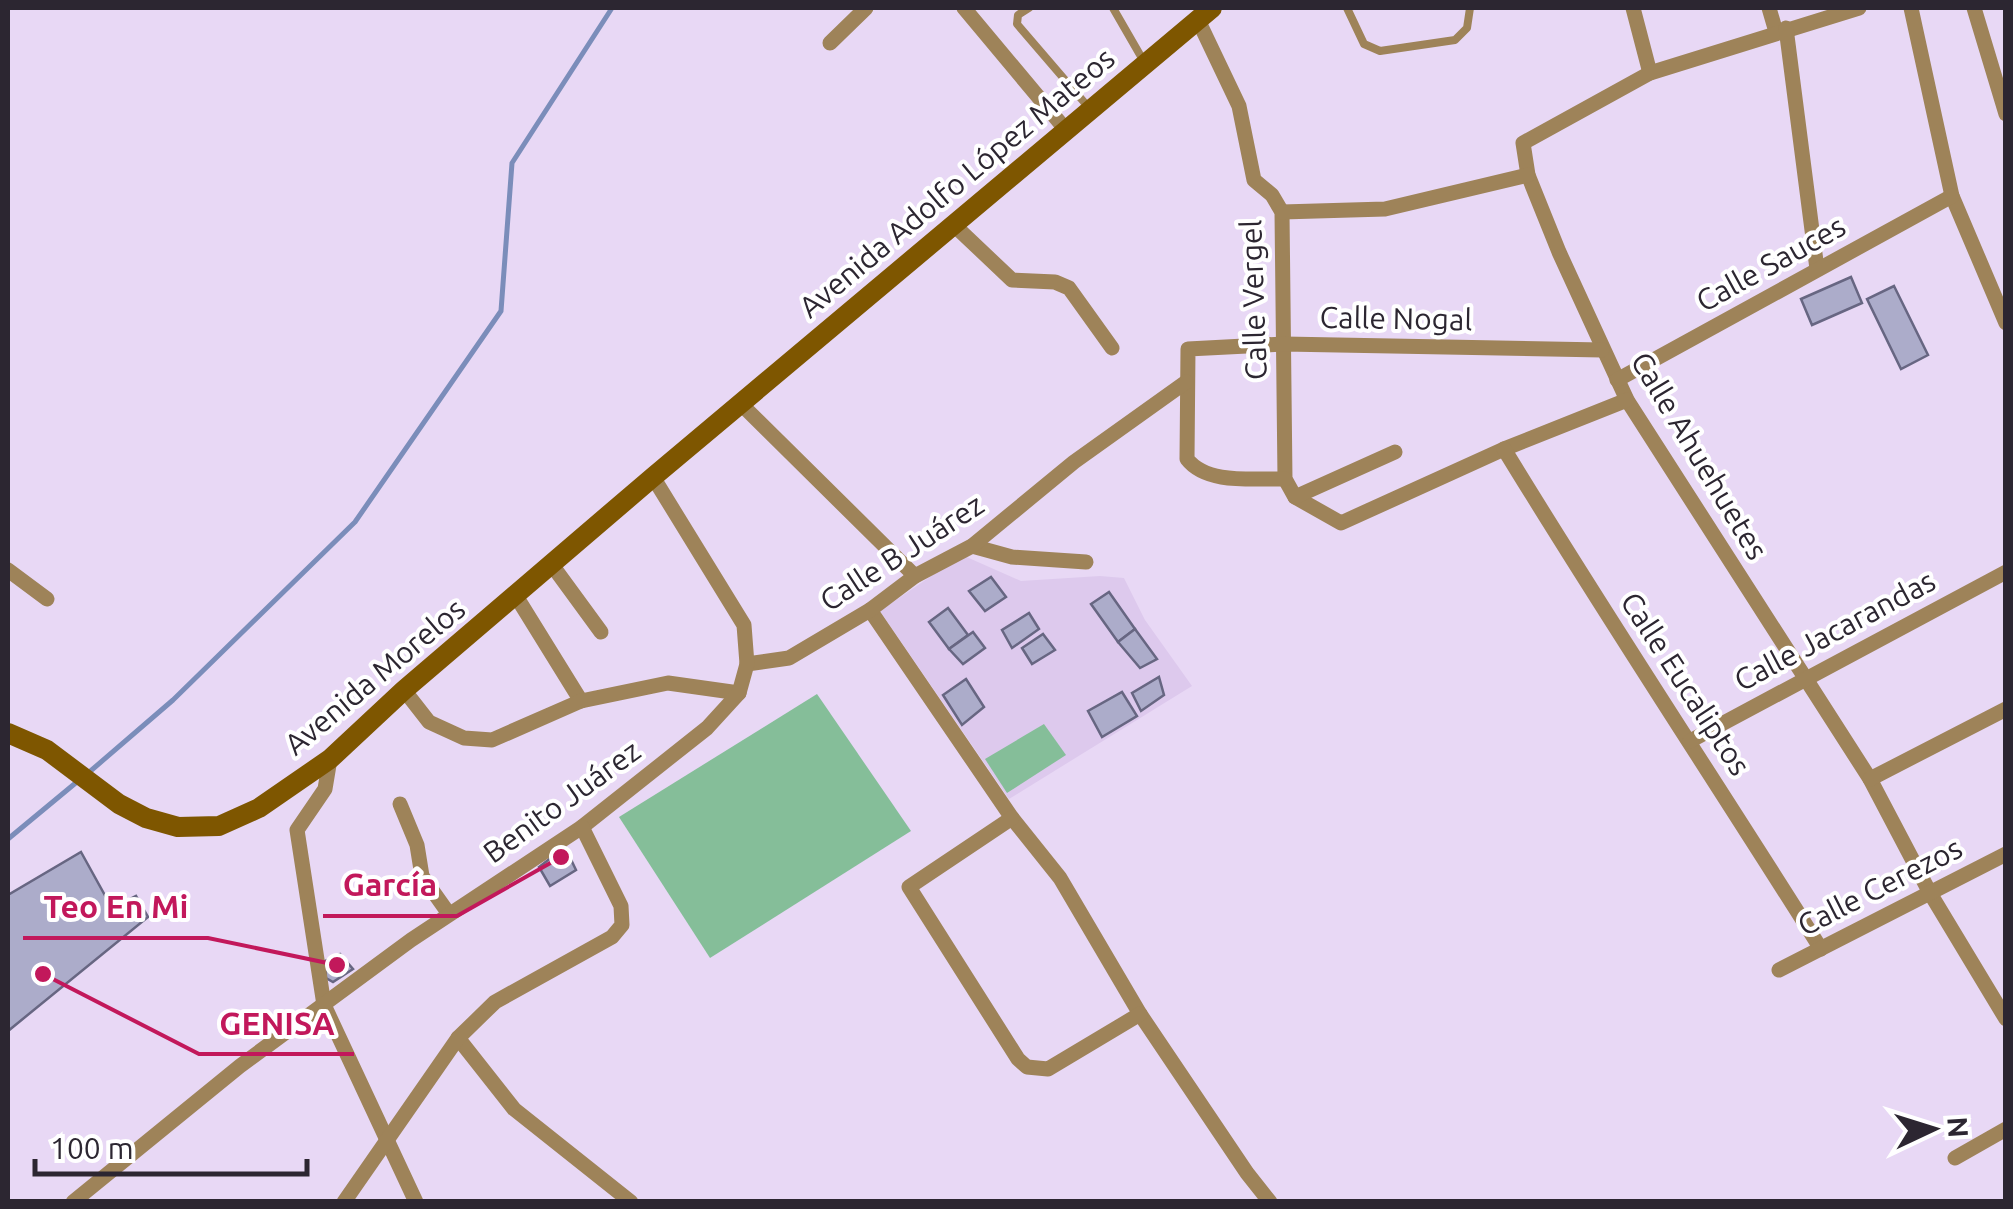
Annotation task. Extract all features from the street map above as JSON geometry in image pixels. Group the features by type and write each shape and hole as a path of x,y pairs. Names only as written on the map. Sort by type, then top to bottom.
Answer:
{"main road":[{"name":"Avenida Adolfo López Mateos","path":"742,406 1090,108 1206,14"},
{"name":"Avenida Morelos","path":"8,732 48,750 119,804 146,818 178,828 219,826 259,808 330,759 404,690 742,406"}],"street":[{"path":"830,43 866,8"},
{"path":"964,8 1066,130"},
{"path":"1633,8 1650,73 1859,8"},
{"path":"1769,8 1781,30 1817,269"},
{"path":"1911,8 1952,196 2006,322"},
{"path":"1974,8 2006,114"},
{"name":"Calle Vergel","path":"1206,14 1238,106 1254,180 1272,196 1282,212 1285,479"},
{"name":"Calle Ahuehuetes","path":"1650,73 1523,143 1528,175 1627,400 1870,780 1930,893 2006,1019"},
{"path":"1282,212 1384,209 1528,175"},
{"name":"Calle Sauces","path":"1618,380 1952,196"},
{"path":"955,226 1012,280 1055,282 1069,288 1112,348"},
{"name":"Calle Nogal","path":"1186,382 1188,349 1284,344 1602,350"},
{"path":"1186,382 1187,459 1196,470 1208,475 1285,479 1295,497 1341,523 1504,449 1627,400"},
{"name":"Calle B Juárez","path":"747,664 789,658 870,610 915,576 972,546 1074,462 1186,382"},
{"path":"742,406 915,576"},
{"name":"Calle Eucaliptos","path":"1504,449 1584,581 1690,740 1821,949"},
{"path":"1295,497 1395,452"},
{"name":"Benito Juárez","path":"73,1202 240,1066 450,914 582,826 707,728 739,693 747,664 744,625 653,477"},
{"path":"972,546 1012,557 1086,562"},
{"path":"552,565 601,632"},
{"path":"8,570 48,598"},
{"name":"Calle Jacarandas","path":"1690,740 2006,572"},
{"path":"516,596 582,700"},
{"path":"870,610 1012,818 1060,878 1140,1014 1270,1202"},
{"path":"404,690 429,722 464,738 492,740 582,700 668,684 739,693"},
{"path":"1870,780 2006,710"},
{"path":"330,759 325,789 297,830 324,1005 416,1202"},
{"path":"400,804 417,844 422,876 450,914"},
{"path":"1012,818 909,887 1018,1059 1027,1067 1048,1069 1140,1014"},
{"path":"344,1202 458,1038 495,1002 612,937 622,925 621,906 582,826"},
{"name":"Calle Cerezos","path":"1780,970 2006,854"},
{"path":"458,1038 514,1108 631,1202"},
{"path":"1956,1158 2006,1130"}],"lane":[{"path":"1029,8 1017,18 1017,24 1090,108"},
{"path":"1113,8 1146,63"},
{"path":"1347,8 1364,44 1380,51 1455,40 1467,28 1470,8"}],"shaded area":[{"path":"962,555 1021,581 1124,578 1145,620 1192,686 1009,799 880,611"}],"green space":[{"path":"817,694 911,831 710,958 619,817"},
{"path":"1044,724 1066,755 1007,793 985,759"}],"building":[{"path":"1851,277 1862,303 1812,325 1801,299"},
{"path":"1894,286 1928,355 1901,369 1867,299"},
{"path":"991,577 1006,597 985,611 969,591"},
{"path":"1109,592 1135,629 1118,642 1091,604"},
{"path":"948,608 968,635 949,649 929,622"},
{"path":"1029,613 1039,629 1012,648 1002,630"},
{"path":"1135,629 1157,659 1140,668 1118,642"},
{"path":"973,632 985,648 963,664 949,649"},
{"path":"1043,634 1055,650 1032,664 1022,648"},
{"path":"1159,677 1164,695 1141,711 1132,693"},
{"path":"966,679 984,707 962,725 943,695"},
{"path":"1122,692 1137,716 1102,737 1088,711"},
{"path":"565,847 576,870 550,886 539,867"},
{"path":"81,852 112,908 136,896 148,917 8,1031 8,895"},
{"path":"340,954 353,969 333,982 326,978 325,961"}],"waterway":[{"path":"87,774 173,700 355,522 501,311 512,163 612,8"},
{"path":"8,839 78,781"}],"place":[{"name":"García","path":"561,857"},
{"name":"Teo En Mi","path":"337,965"},
{"name":"GENISA","path":"43,974"}]}
